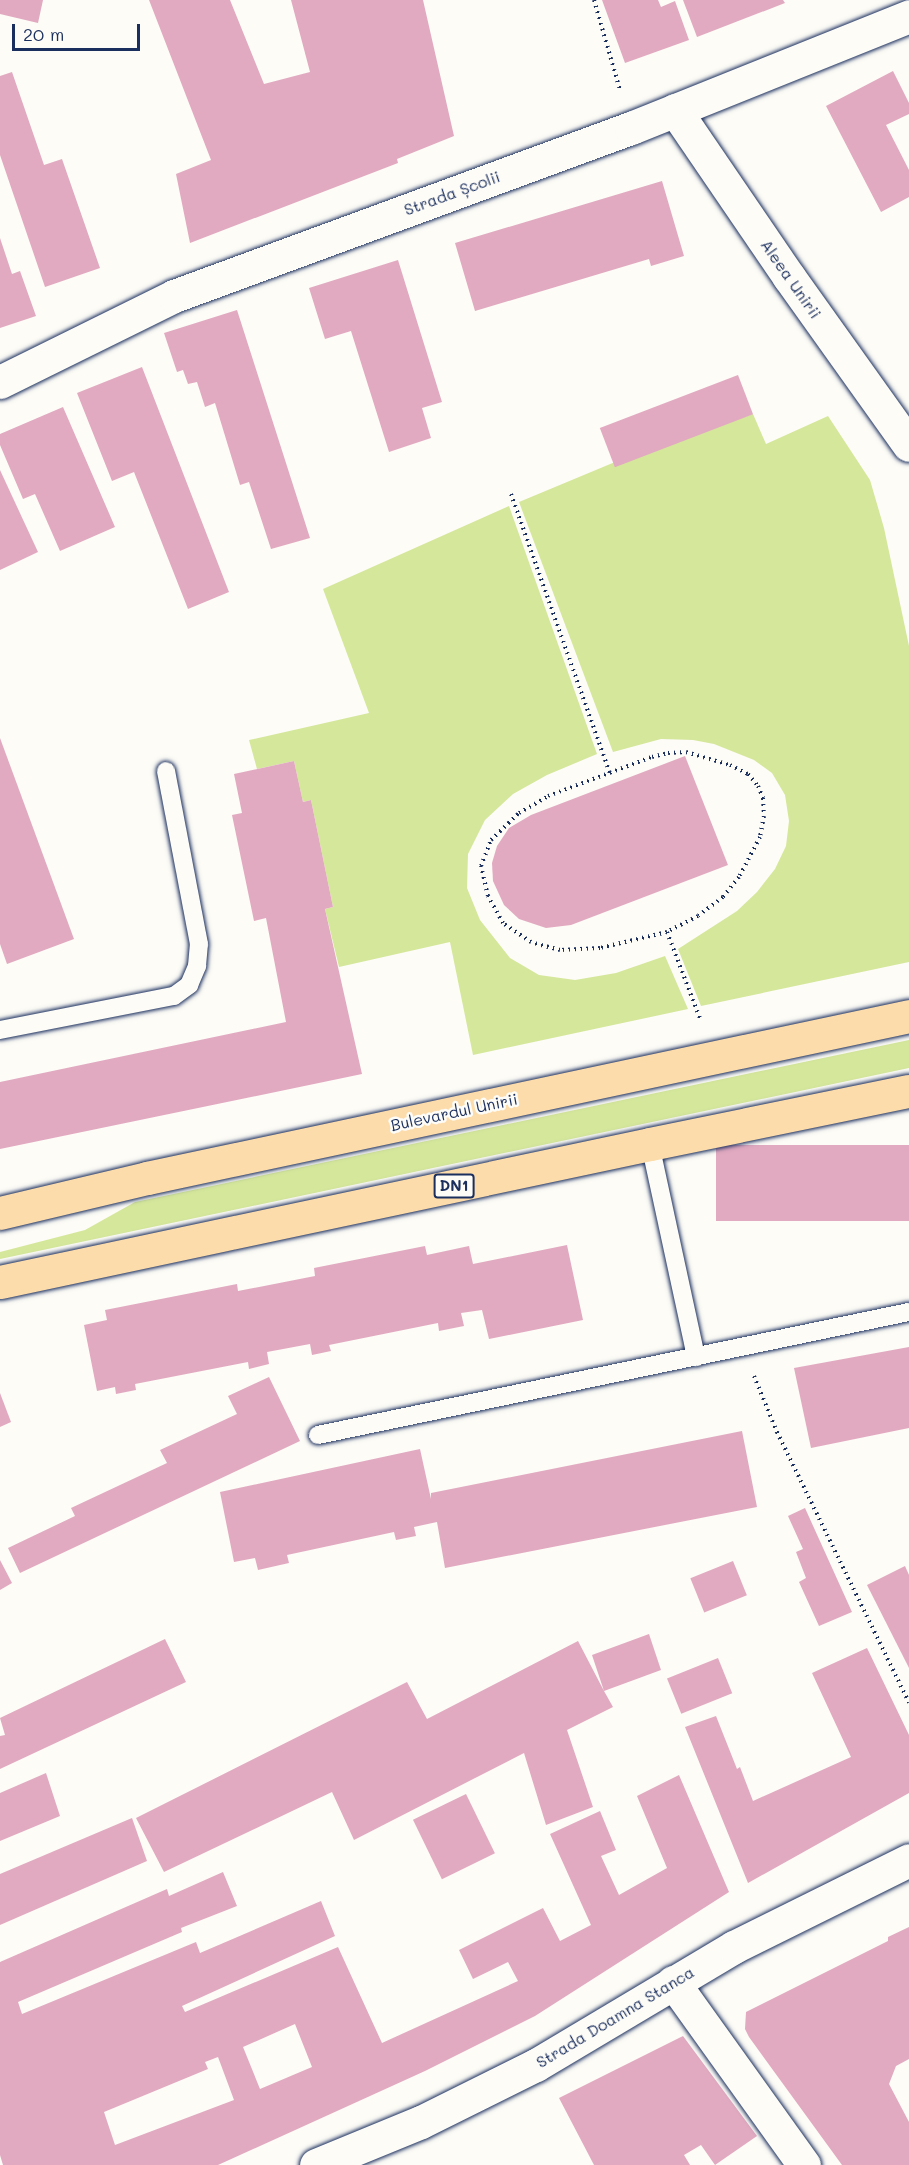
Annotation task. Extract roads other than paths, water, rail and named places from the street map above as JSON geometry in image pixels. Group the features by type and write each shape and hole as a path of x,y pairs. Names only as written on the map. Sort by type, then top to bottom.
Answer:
{"main road":[{"name":"Bulevardul Unirii","path":"0,1213 147,1178 909,1016"},
{"name":"DN1","path":"0,1282 909,1091"}],"street":[{"name":"Strada Școlii","path":"0,382 174,296 631,128 909,16"},
{"name":"Aleea Unirii","path":"675,110 789,277 909,445"},
{"name":"Strada Doamna Stanca","path":"316,2165 421,2122 536,2065 673,1982 782,1921 909,1860"},
{"path":"673,1982 804,2165"}],"lane":[{"path":"0,1030 174,996 189,984 197,966 199,944 165,771"},
{"path":"650,1144 696,1357"},
{"path":"318,1436 909,1312"}]}
